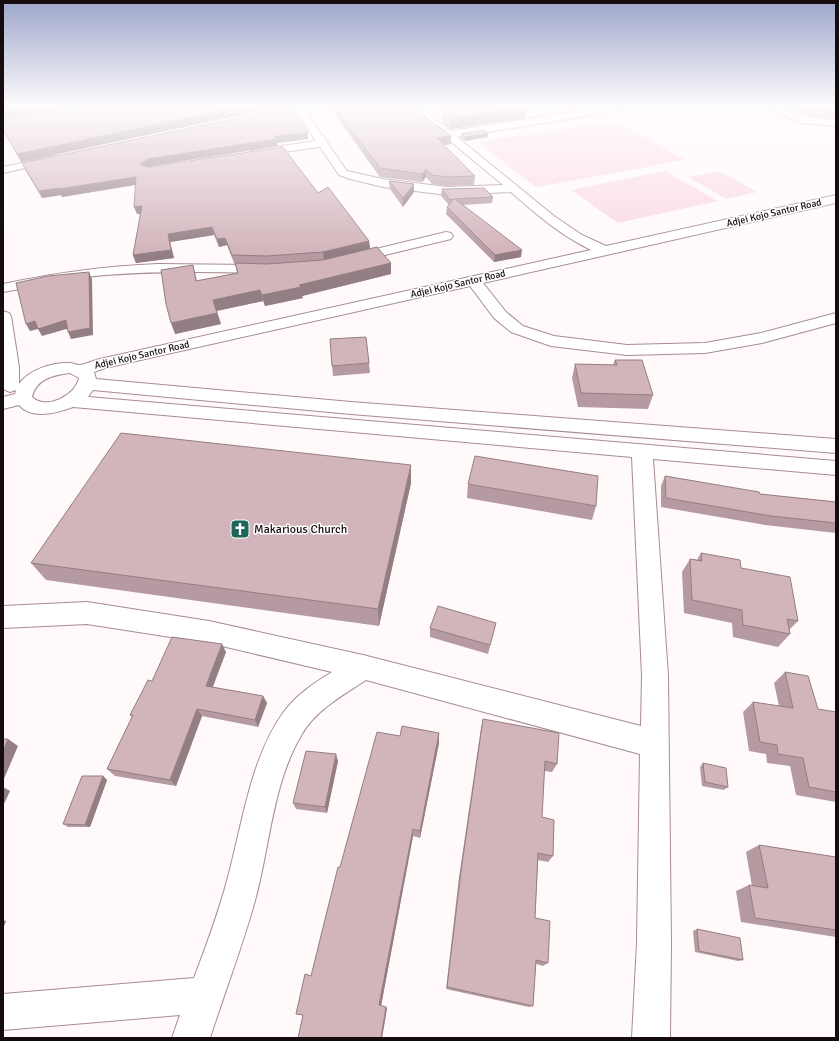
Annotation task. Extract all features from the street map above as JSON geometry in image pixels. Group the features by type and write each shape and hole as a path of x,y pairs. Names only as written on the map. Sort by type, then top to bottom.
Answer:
{"street":[{"path":"332,156 343,172 350,176 383,183 447,191 514,188"},
{"path":"474,156 549,219 578,238 605,251"},
{"path":"3,170 63,157"},
{"name":"Adjei Kojo Santor Road","path":"85,377 100,364 836,199"},
{"path":"339,262 446,236"},
{"path":"3,288 52,278 145,269 277,269"},
{"path":"474,281 500,316 517,329 552,341 627,350 705,348 762,338 836,318"},
{"path":"3,316 10,367 6,387 30,381 42,374 56,369 70,368 85,377 367,409 836,446"},
{"path":"30,381 23,390 23,398 29,405 41,407 56,406 71,401 83,393 85,377"},
{"path":"3,403 23,398"},
{"path":"71,401 836,468"},
{"path":"642,450 654,676 654,942 651,1038"},
{"path":"3,617 87,613 209,632 362,667 653,744"},
{"path":"191,1038 204,995 239,898 274,758 292,723 315,699 362,667"},
{"path":"3,1012 204,995"}],"shaded area":[{"path":"496,156 677,156 685,160 536,187"},
{"path":"665,171 718,201 618,223 571,190"},
{"path":"719,171 757,192 726,199 688,177"}],"building":[{"path":"58,156 170,156 148,159 140,164 148,167 225,156 290,156 318,193 328,187 369,241 323,252 267,256 232,255 225,238 217,239 212,227 168,234 171,250 133,255 142,206 134,207 136,177 39,191 22,163"},
{"path":"371,156 455,156 475,176 447,177 432,175 426,169 422,174 380,168"},
{"path":"389,181 414,184 403,198"},
{"path":"484,188 493,197 455,199 522,250 495,255 447,207 454,199 450,200 442,189"},
{"path":"377,247 391,263 299,285 301,287 262,295 260,290 213,300 217,313 171,323 166,304 161,270 193,265 196,281 238,273 235,263 267,264 323,260"},
{"path":"89,272 90,328 68,332 66,320 38,329 35,321 26,324 16,283 48,276"},
{"path":"366,337 369,363 332,366 330,339"},
{"path":"615,360 642,360 653,395 581,393 575,364 617,365"},
{"name":"Makarious Church","path":"121,433 411,465 378,609 31,563"},
{"path":"475,456 598,476 596,506 468,484"},
{"path":"665,476 759,492 760,494 836,502 836,523 771,516 666,498"},
{"path":"701,553 740,560 741,568 790,577 798,621 787,619 790,634 743,625 742,610 692,600 690,559 702,561"},
{"path":"438,606 496,623 490,645 430,628"},
{"path":"172,637 222,644 206,686 263,696 255,720 197,709 170,780 107,769 133,715 130,715 148,680 152,681"},
{"path":"785,672 808,676 818,709 836,712 836,792 809,787 803,758 778,754 777,745 760,742 753,702 793,708"},
{"path":"483,719 559,733 557,764 545,761 542,817 554,820 553,856 538,853 535,918 550,921 548,963 536,960 533,1006 447,987 461,871"},
{"path":"402,726 439,733 420,831 413,829 379,1005 386,1007 381,1038 298,1038 303,1015 296,1014 305,974 311,976 338,867 340,867 377,732 400,736"},
{"path":"3,739 8,739 3,751"},
{"path":"306,751 336,754 325,807 293,803"},
{"path":"703,763 726,768 728,787 705,782"},
{"path":"82,776 103,776 85,825 63,824"},
{"path":"759,845 836,857 836,930 755,918 749,885 768,888"},
{"path":"697,929 740,938 743,960 699,951"}],"place":[{"name":"Makarious Church","path":"240,529"}]}
